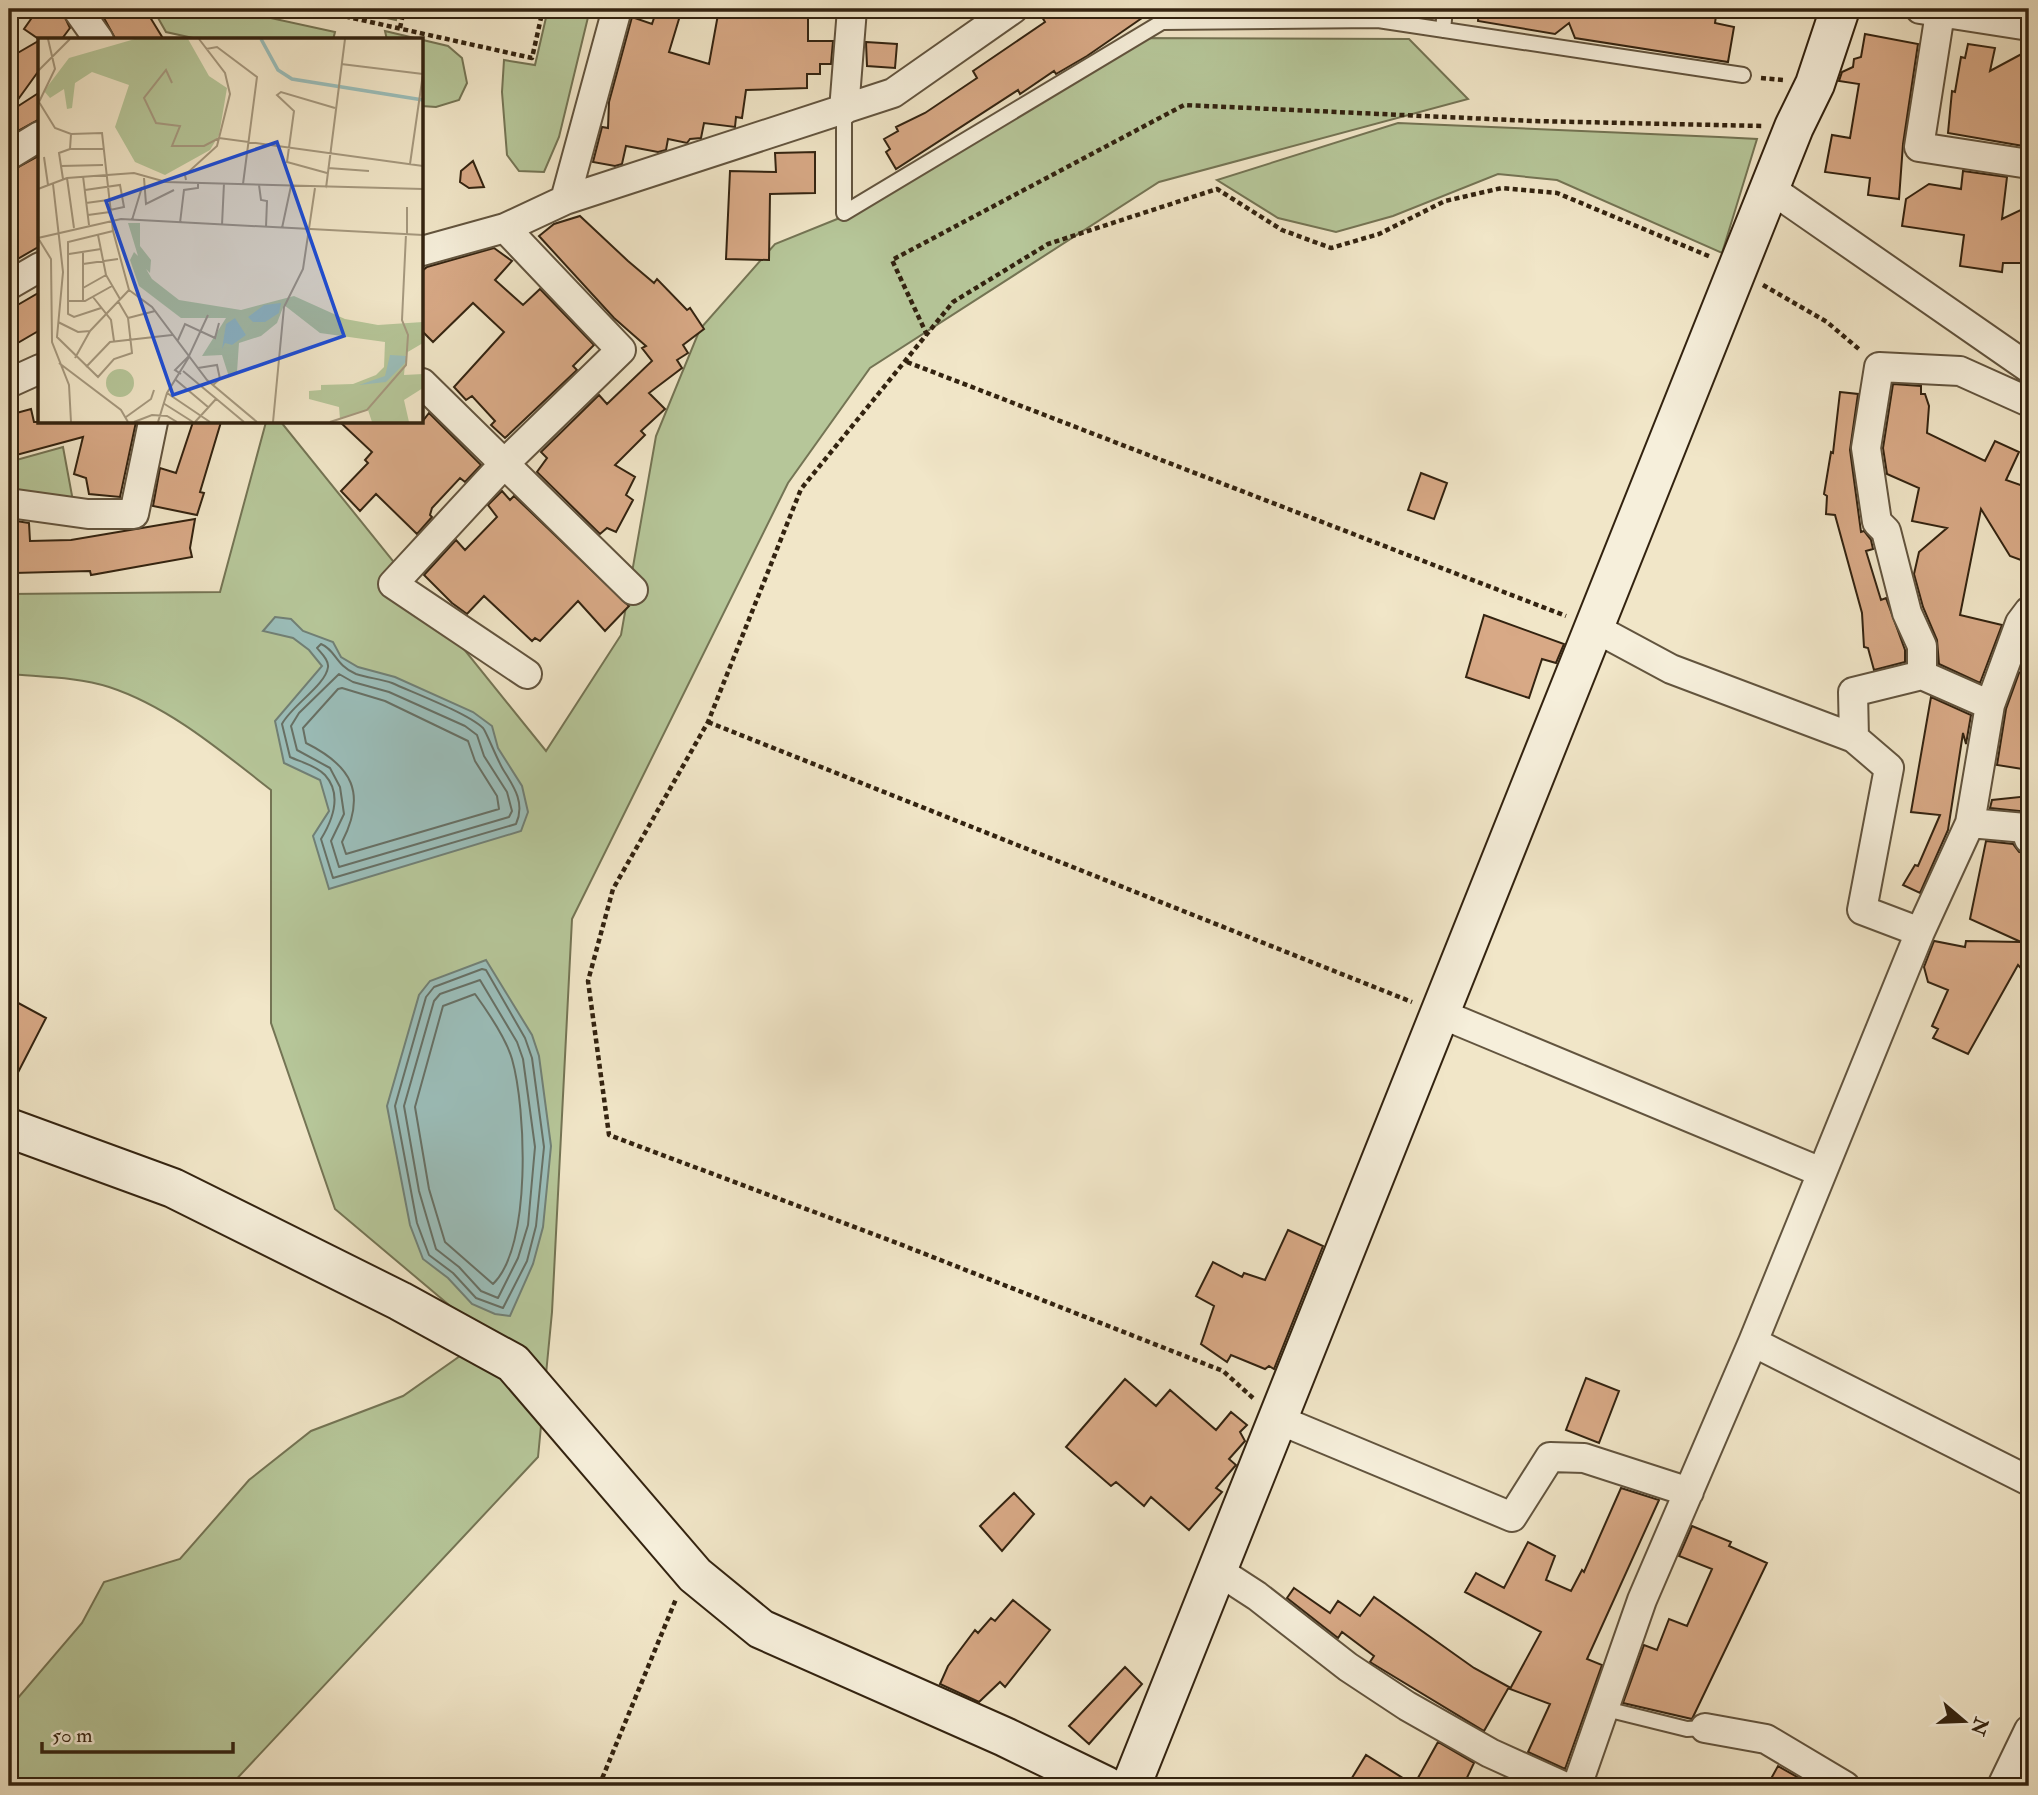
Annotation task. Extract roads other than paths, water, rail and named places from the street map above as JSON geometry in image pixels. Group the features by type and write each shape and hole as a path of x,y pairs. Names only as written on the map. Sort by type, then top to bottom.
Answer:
{"street":[{"path":"77,9 98,38"},
{"path":"565,200 617,9"},
{"path":"845,110 852,9"},
{"path":"424,250 505,228 565,200 892,93 1013,9"},
{"path":"1131,1786 1593,627 1794,127 1815,84 1840,9"},
{"path":"2029,26 1930,11 1919,148 2029,164"},
{"path":"9,155 38,137"},
{"path":"1771,189 2029,368"},
{"path":"505,228 621,350 504,464 393,584 527,674"},
{"path":"9,285 38,268"},
{"path":"1922,675 1922,646 1907,613 1886,531 1877,522 1866,448 1879,367 1960,370 2029,402"},
{"path":"9,383 38,370"},
{"path":"424,385 634,590"},
{"path":"9,503 88,514 134,514 153,424"},
{"path":"1577,1786 1642,1600 1754,1342 1920,932 1970,823 1990,705 2020,623 2029,611"},
{"path":"1593,627 1671,669 1854,738 1889,768 1862,910 1920,932"},
{"path":"1854,738 1853,692 1922,675 1990,705"},
{"path":"1970,823 2025,828 2029,839"},
{"path":"1439,1013 1821,1172"},
{"path":"9,1128 173,1188 400,1301 513,1363 695,1575 761,1629 1005,1737 1106,1786"},
{"path":"1754,1342 2029,1481"},
{"path":"1277,1419 1512,1517 1550,1457 1584,1458 1689,1492"},
{"path":"1217,1570 1257,1597 1348,1667 1407,1706 1490,1753 1563,1786"},
{"path":"1705,1728 1766,1739 1845,1786"},
{"path":"2002,1786 2029,1730"}],"lane":[{"path":"1443,30 1445,9"},
{"path":"845,110 844,213 1160,15 1378,20 1743,75"},
{"path":"1602,1709 1687,1728 1705,1728"}],"water":[{"path":"275,617 291,619 303,631 333,642 341,657 358,667 395,677 473,712 492,726 498,748 522,786 528,812 521,831 329,889 313,836 329,811 320,780 284,763 275,721 322,666 309,650 293,638 263,631"},
{"path":"486,960 532,1035 539,1056 551,1146 543,1227 533,1264 510,1316 495,1314 472,1304 448,1278 423,1259 410,1225 387,1106 419,995 430,981"}]}
